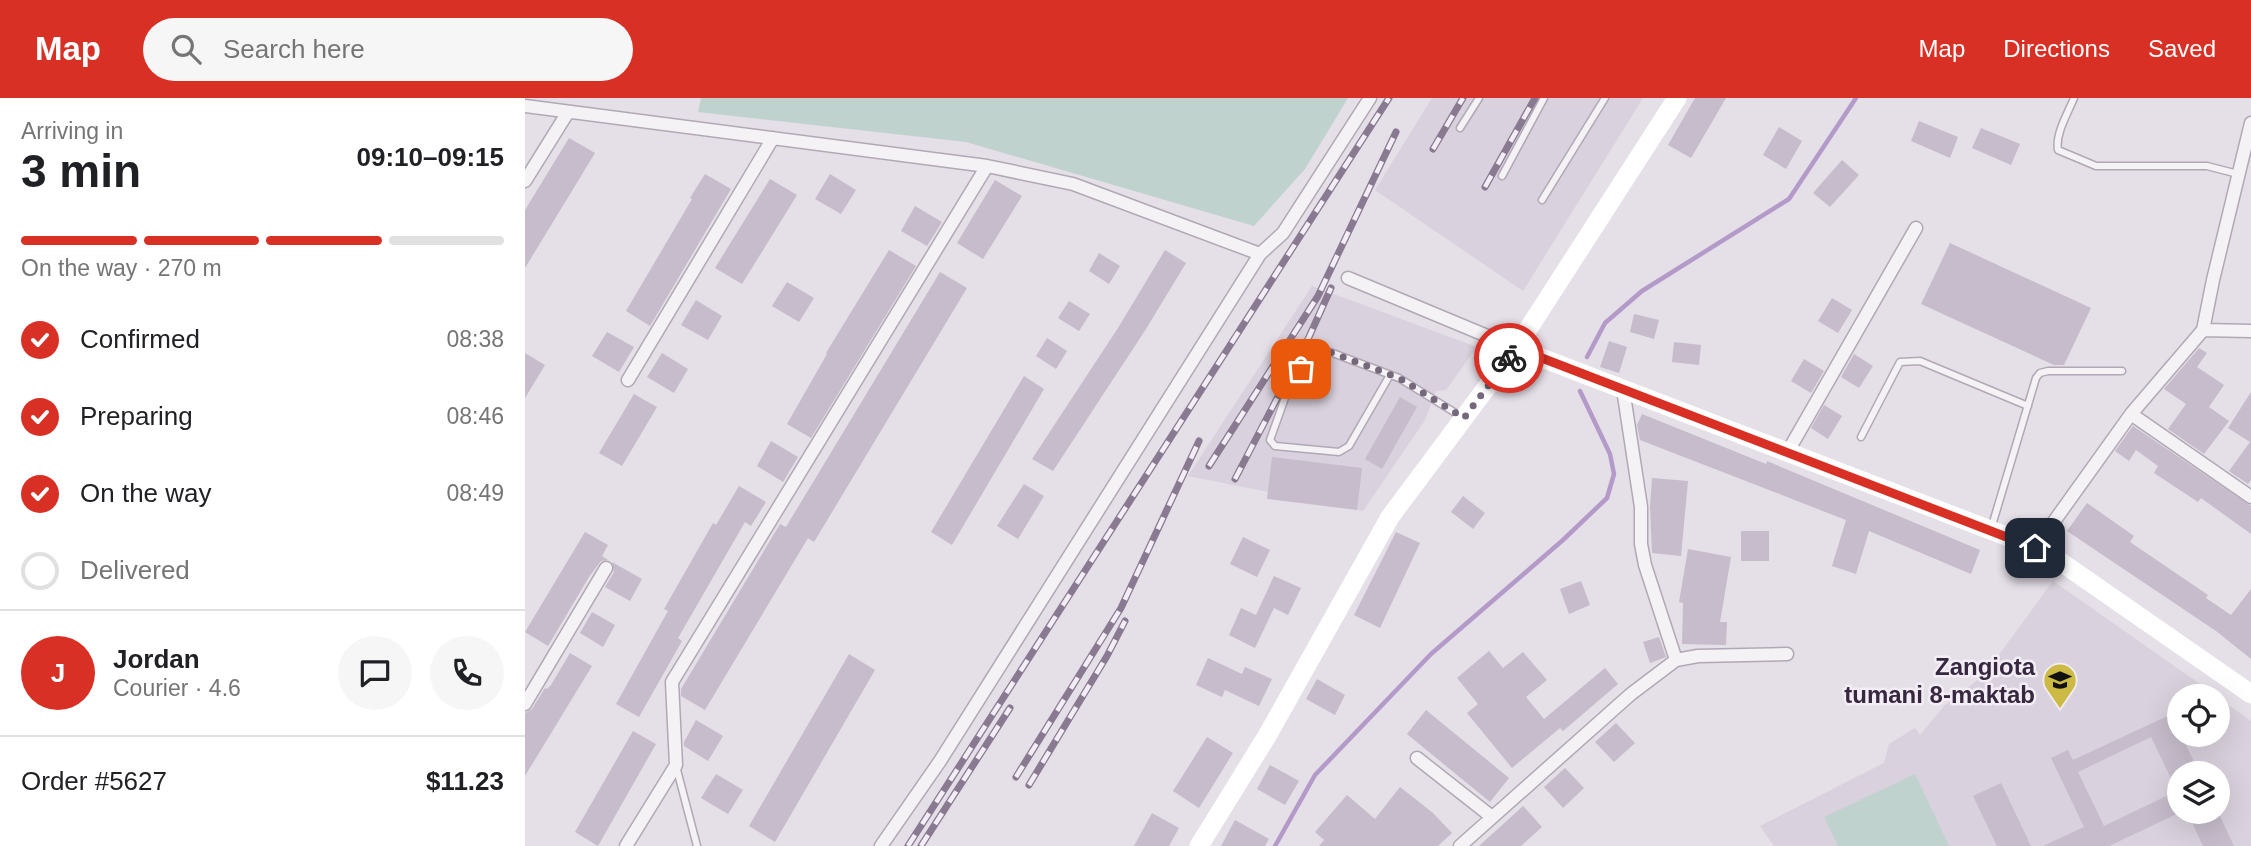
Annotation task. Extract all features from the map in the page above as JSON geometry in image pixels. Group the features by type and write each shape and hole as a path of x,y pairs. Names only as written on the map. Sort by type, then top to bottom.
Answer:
{"main road":[{"path":"1199,846 1267,736 1390,517 1516,348 1677,98"},
{"path":"1516,348 2045,551 2251,694"}],"street":[{"path":"881,846 947,749 1260,254 1283,233 1370,98"},
{"path":"525,106 988,166 1073,184 1260,254"},
{"path":"525,181 568,111"},
{"path":"2035,548 2131,414 2203,330 2240,174 2247,158 2251,123"},
{"path":"628,380 773,138"},
{"path":"626,846 676,765 672,682 988,166"},
{"path":"1787,453 1916,228"},
{"path":"1348,278 1516,348"},
{"path":"2203,330 2251,331"},
{"path":"1623,389 1641,508 1641,544 1645,565 1677,660"},
{"path":"2131,414 2251,497"},
{"path":"525,704 606,568"},
{"path":"1460,846 1631,694 1677,660 1698,656 1787,654"},
{"path":"1417,758 1492,817"}],"lane":[{"path":"1460,128 1479,98"},
{"path":"1502,176 1544,98"},
{"path":"1542,200 1605,98"},
{"path":"2074,98 2059,135 2058,150 2096,166 2207,166 2240,174"},
{"path":"1390,375 1349,446 1339,452 1275,446 1270,440 1290,384 1313,354 1330,352 1390,375 1464,418"},
{"path":"1861,438 1900,362 1909,360 1920,361 2028,406"},
{"path":"1990,531 2036,378 2047,371 2122,371"},
{"path":"676,765 697,846"}],"shaded area":[{"path":"701,98 1348,98 1305,169 1254,226 966,142 698,112"},
{"path":"1432,98 1643,98 1523,291 1375,190"},
{"path":"1312,286 1477,347 1446,390 1436,391 1425,420 1363,511 1188,476"},
{"name":"Zangiota tumani 8-maktab","path":"2053,581 2200,684 2167,684 2167,747 2230,747 2230,706 2251,721 2251,846 1774,846 1760,826 1884,763 1889,744 1915,728 1920,735 1944,706 1984,675"},
{"path":"1915,774 1949,846 1838,846 1824,817"}],"building":[{"path":"1695,98 1726,98 1691,158 1668,145"},
{"path":"1919,121 1958,137 1950,158 1911,141"},
{"path":"1779,127 1802,141 1786,169 1763,155"},
{"path":"1981,128 2020,144 2011,165 1972,148"},
{"path":"569,138 595,153 525,268 525,210"},
{"path":"1842,160 1859,175 1830,207 1813,193"},
{"path":"705,174 731,189 650,326 626,311"},
{"path":"830,174 856,190 841,214 815,199"},
{"path":"770,179 797,195 742,284 715,268"},
{"path":"995,180 1022,196 983,259 957,243"},
{"path":"915,206 942,222 927,246 901,231"},
{"path":"1950,243 2091,308 2064,365 2054,365 1921,304"},
{"path":"889,250 916,266 811,438 787,424 826,353"},
{"path":"1165,250 1186,263 1053,471 1032,459 1118,328"},
{"path":"1099,253 1120,266 1109,284 1089,271"},
{"path":"940,272 967,288 814,542 808,538 705,710 681,696 681,689 780,524 786,527"},
{"path":"787,282 814,298 799,322 772,306"},
{"path":"1832,298 1852,310 1838,333 1818,321"},
{"path":"696,300 722,316 708,340 681,325"},
{"path":"1069,301 1090,314 1079,331 1058,318"},
{"path":"1634,314 1659,320 1654,339 1630,332"},
{"path":"607,332 634,347 619,372 592,356"},
{"path":"1047,338 1067,351 1056,369 1036,356"},
{"path":"1609,341 1627,347 1619,373 1600,367"},
{"path":"1674,342 1701,345 1699,365 1672,362"},
{"path":"2199,348 2207,353 2197,367 2224,385 2209,407 2229,421 2204,454 2168,429 2186,404 2164,389"},
{"path":"525,353 545,365 525,398"},
{"path":"662,353 688,369 674,393 647,377"},
{"path":"1854,354 1873,366 1859,388 1841,377"},
{"path":"1804,359 1824,371 1811,393 1791,381"},
{"path":"1024,376 1044,389 952,545 931,532"},
{"path":"2251,392 2251,480 2248,484 2229,471 2250,442 2228,428"},
{"path":"634,394 657,407 622,466 599,453"},
{"path":"1400,397 1417,407 1382,469 1365,459"},
{"path":"1824,405 1842,416 1828,439 1811,428"},
{"path":"1642,414 1766,464 1767,461 1980,550 1971,574 1869,531 1856,574 1832,566 1846,520 1640,440 1637,425"},
{"path":"2133,426 2251,506 2251,534 2201,498 2198,502 2154,473 2158,466 2136,450 2129,461 2115,451"},
{"path":"771,441 798,457 783,482 757,466"},
{"path":"1272,457 1362,468 1357,510 1267,499"},
{"path":"1652,478 1688,481 1681,556 1652,553"},
{"path":"1024,484 1044,496 1018,539 997,526"},
{"path":"739,486 766,502 751,526 745,522 678,638 682,641 639,717 616,704 668,611 664,609 713,523 716,525"},
{"path":"1463,496 1485,513 1473,529 1451,512"},
{"path":"2087,503 2134,536 2130,542 2208,595 2206,598 2231,615 2251,589 2251,659 2216,631 2067,531"},
{"path":"1741,531 1769,531 1769,561 1741,561"},
{"path":"585,532 608,545 602,556 608,560 601,561 589,577 548,646 525,632"},
{"path":"1396,532 1420,543 1380,628 1354,615"},
{"path":"1243,537 1270,550 1257,577 1230,564"},
{"path":"1688,549 1731,557 1720,622 1727,622 1726,645 1682,644 1683,603 1679,602"},
{"path":"612,562 642,579 630,601 605,587 614,572"},
{"path":"1274,576 1301,588 1288,615 1274,608 1255,648 1229,635 1241,608 1256,615"},
{"path":"1581,581 1590,605 1569,614 1560,589"},
{"path":"592,612 615,625 603,647 580,633"},
{"path":"1659,637 1666,657 1650,663 1643,642"},
{"path":"1489,651 1503,668 1523,652 1547,680 1526,697 1544,719 1605,668 1618,684 1563,731 1560,728 1512,768 1467,713 1478,704 1457,678"},
{"path":"570,653 592,666 525,776 525,713 532,709 545,688 551,685"},
{"path":"849,654 875,670 775,842 749,826"},
{"path":"1208,658 1242,674 1245,667 1272,679 1259,706 1225,690 1222,697 1196,685"},
{"path":"1317,679 1345,695 1335,715 1306,699"},
{"path":"1426,710 1509,778 1490,802 1407,734"},
{"path":"2167,716 2167,747 2187,747 2194,761 2167,761 2167,770 2151,737 2078,772 2104,826 2167,796 2167,819 2109,846 2043,846 2084,827 2051,758 2068,750 2073,760"},
{"path":"696,720 723,736 708,761 684,746"},
{"path":"1616,723 1635,743 1614,762 1595,742"},
{"path":"633,731 656,744 598,846 575,832"},
{"path":"1207,737 1233,753 1199,808 1173,791"},
{"path":"1270,765 1299,781 1285,805 1257,789"},
{"path":"1565,768 1584,788 1563,808 1544,787"},
{"path":"716,774 743,790 728,814 701,798"},
{"path":"2001,783 2031,846 1997,846 1973,796"},
{"path":"1400,787 1433,813 1452,833 1438,846 1319,846 1324,840 1315,832 1347,795 1375,819"},
{"path":"1523,806 1542,827 1521,846 1479,846"},
{"path":"1152,813 1179,828 1169,846 1134,846"},
{"path":"1235,820 1269,839 1265,846 1221,846"},
{"path":"2193,824 2224,824 2234,846 2203,846"}],"waterway":[{"path":"1587,357 1605,323 1642,291 1789,199 1856,98"},
{"path":"1275,846 1315,775 1431,654 1563,540 1607,498 1614,474 1610,454 1580,391"}],"railway":[{"path":"908,846 1389,98"},
{"path":"1433,149 1463,98"},
{"path":"1485,187 1535,98"},
{"path":"1209,466 1318,296 1396,132"},
{"path":"1235,479 1309,337 1331,288"},
{"path":"1016,777 1121,608 1199,441"},
{"path":"1029,785 1107,656 1125,621"},
{"path":"921,846 1010,708"}],"way so far":[{"path":"1301,369 1313,354 1330,352 1399,378 1464,418 1509,358"}],"place":[{"name":"Zangiota tumani 8-maktab","path":"2060,710"}],"route":[{"path":"1509,358 1516,348 2035,548"}]}
